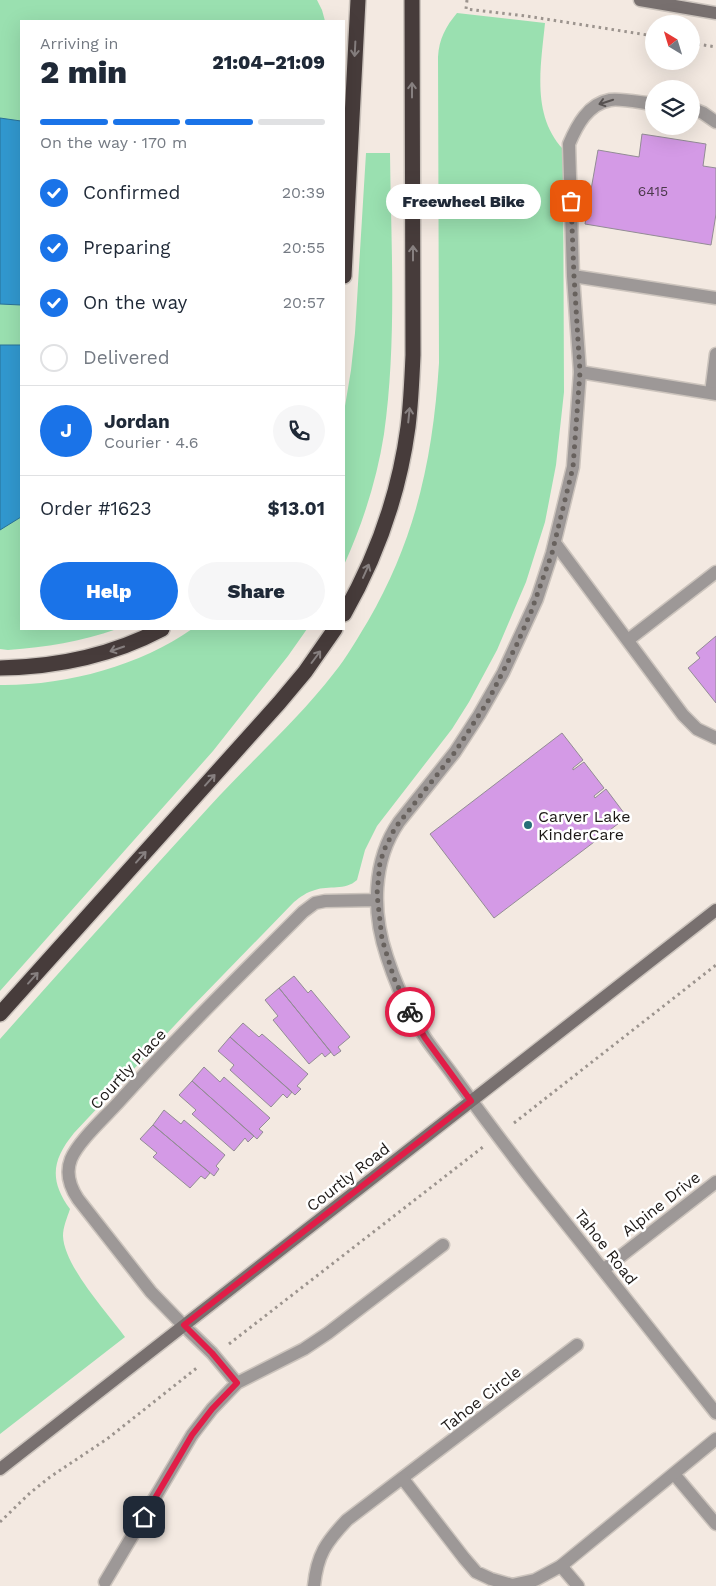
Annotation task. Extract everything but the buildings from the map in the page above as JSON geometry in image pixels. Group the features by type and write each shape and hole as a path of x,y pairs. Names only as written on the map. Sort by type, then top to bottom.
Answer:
{"highway":[{"path":"345,256 358,0"},
{"path":"345,612 367,570 389,512 402,465 410,414 413,355 412,0"},
{"path":"0,668 35,667 78,660 123,647 160,630"},
{"path":"0,1014 279,703 305,672 334,630"}],"street":[{"path":"640,0 716,13"},
{"name":"Tahoe Road","path":"645,103 612,99 600,103 586,113 576,126 569,144 580,372 573,467 555,542 531,612 492,694 455,752 399,822 388,841 379,871 377,900 382,939 388,962 399,989 425,1038 497,1136 716,1413"},
{"path":"700,112 716,122"},
{"path":"574,276 716,298"},
{"path":"580,372 714,393 716,354"},
{"path":"555,542 683,716 698,729 716,738"},
{"path":"628,640 716,572"},
{"name":"Courtly Place","path":"237,1383 214,1355 151,1292 78,1199 68,1179 70,1161 76,1149 128,1091 303,912 316,903 325,901 377,900"},
{"name":"Courtly Road","path":"0,1469 716,910"},
{"name":"Alpine Drive","path":"603,1270 716,1182"},
{"path":"106,1582 192,1435 212,1409 237,1383 304,1349 443,1245"},
{"name":"Tahoe Circle","path":"314,1586 320,1555 332,1537 348,1520 578,1345"},
{"path":"403,1479 476,1572 489,1583 512,1585 535,1580 561,1566 716,1439"},
{"path":"674,1474 716,1524"},
{"path":"561,1566 578,1586"}],"path":[{"path":"466,0 466,9 526,16 645,35"},
{"path":"700,44 716,47"},
{"path":"0,1522 50,1477 107,1439 716,965"}],"green space":[{"path":"0,0 317,0 325,20 20,20 20,630 114,630 63,643 8,650 0,649"},
{"path":"457,13 545,23 540,72 542,105 546,121 553,136 563,149 564,392 556,465 545,522 526,582 497,650 469,702 452,729 377,826 365,850 357,880 347,886 312,891 294,902 189,1010 74,1133 61,1152 56,1170 56,1179 63,1199 70,1209 63,1233 65,1248 78,1275 125,1337 0,1434 0,1039 209,807 289,725 319,691 352,648 385,590 410,528 427,464 432,432 439,363 438,57 444,33"},
{"path":"366,153 390,153 392,329 388,399 384,434 373,484 363,517 345,563 345,406 355,333"},
{"path":"190,630 306,630 213,751 0,991 0,685 50,682 100,671 149,654"}],"water":[{"path":"0,118 20,121 20,305 0,304"},
{"path":"0,345 20,345 20,518 0,530"}],"way so far":[{"path":"410,1012 394,978 382,939 377,894 380,862 399,822 455,752 488,701 537,599 552,553 573,467 580,372 571,201"}],"place":[{"name":"Freewheel Bike","path":"571,201"},
{"name":"Carver Lake KinderCare","path":"528,825"}],"route":[{"path":"144,1517 192,1435 212,1409 237,1383 212,1353 184,1325 471,1101 425,1038 410,1012"}]}
